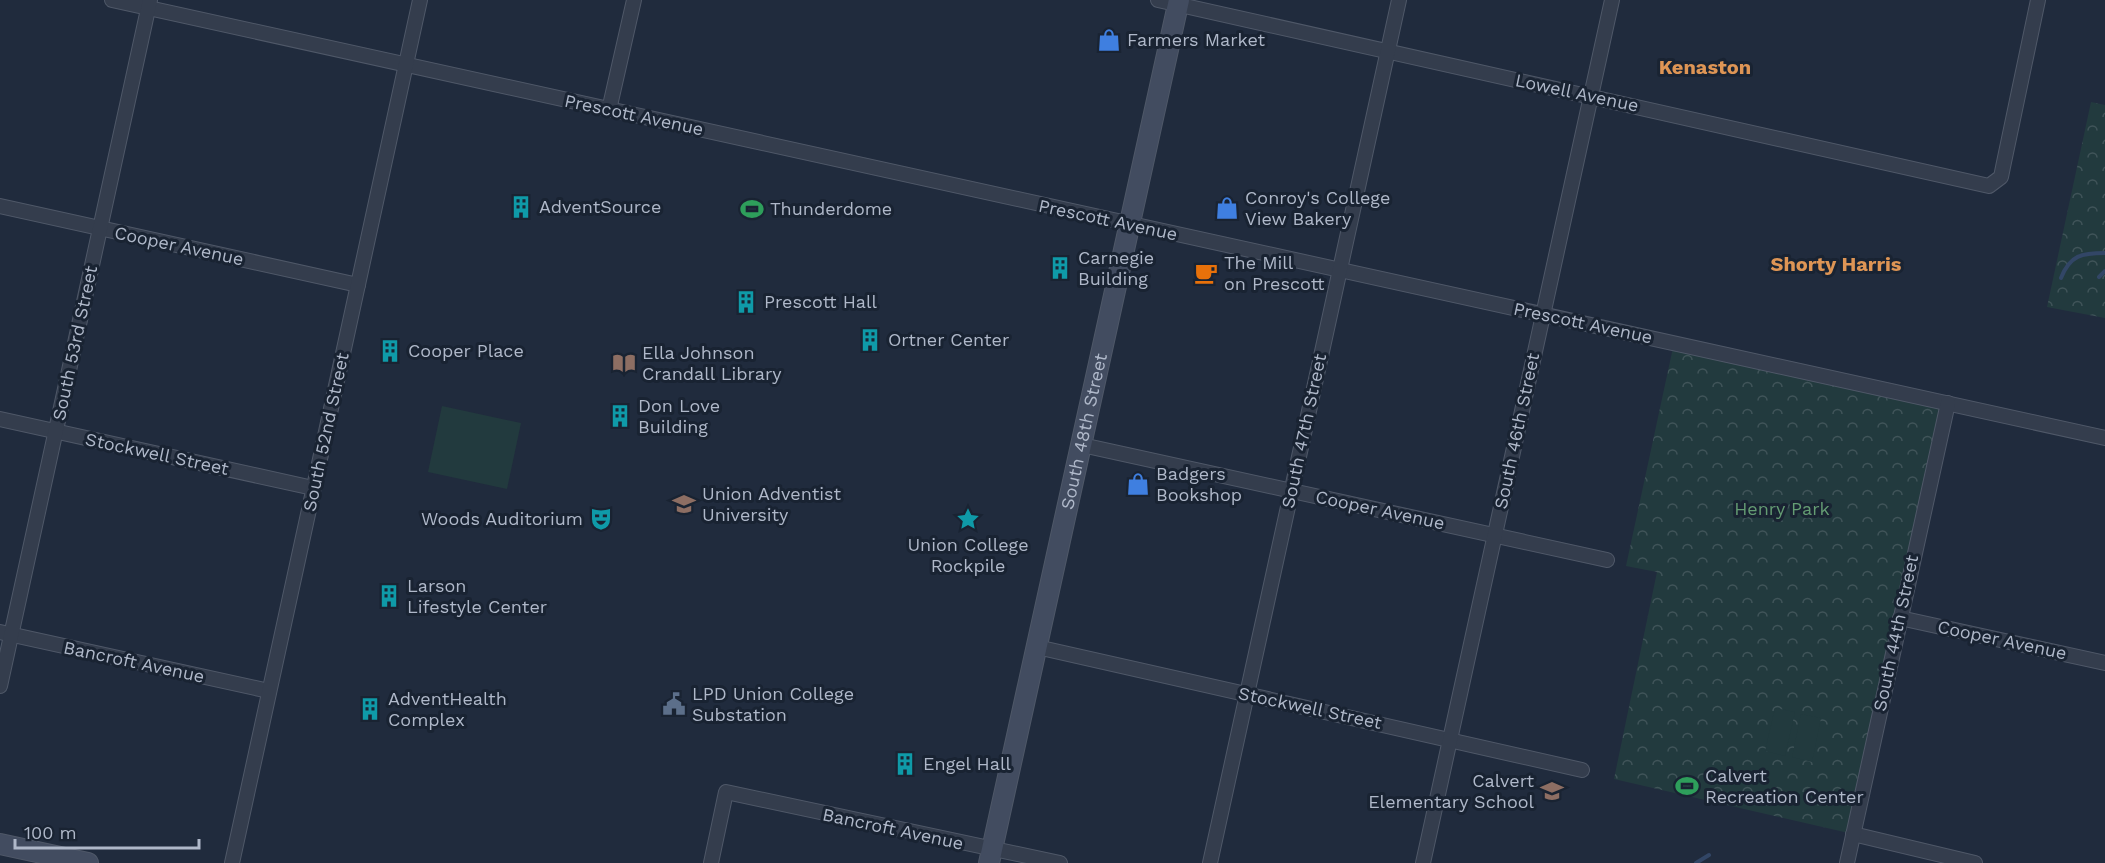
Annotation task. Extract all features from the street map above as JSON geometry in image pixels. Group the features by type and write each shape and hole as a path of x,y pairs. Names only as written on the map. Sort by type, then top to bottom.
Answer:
{"main road":[{"name":"South 48th Street","path":"990,856 1178,2"},
{"path":"0,844 88,863"}],"street":[{"name":"Prescott Avenue","path":"112,0 150,4 406,65 2105,438"},
{"name":"South 52nd Street","path":"231,863 420,0"},
{"path":"609,110 634,0"},
{"name":"Lowell Avenue","path":"1158,0 1178,2 1388,52 1989,186 1996,182 2003,166 2038,0"},
{"name":"South 47th Street","path":"1210,863 1399,0"},
{"name":"South 46th Street","path":"1423,863 1612,0"},
{"name":"South 53rd Street","path":"0,686 6,633 56,431 150,4"},
{"name":"Cooper Avenue","path":"0,206 358,285"},
{"name":"South 44th Street","path":"1846,863 1948,403"},
{"name":"Stockwell Street","path":"0,419 313,488"},
{"name":"Cooper Avenue","path":"1082,445 1607,560"},
{"name":"Cooper Avenue","path":"1900,618 2105,663"},
{"name":"Bancroft Avenue","path":"6,633 269,691"},
{"name":"Stockwell Street","path":"1037,648 1582,770"},
{"name":"Bancroft Avenue","path":"711,863 726,792 990,856 1060,863"},
{"path":"1853,834 1975,863"}],"green space":[{"path":"2091,102 2105,105 2105,318 2047,307"},
{"name":"Henry Park","path":"1674,343 1948,403 1853,834 1614,779 1657,572 1626,566"},
{"path":"442,406 521,423 507,489 428,472"},
{"path":"1775,708 1795,712 1785,756 1765,751"},
{"path":"1801,714 1821,718 1812,762 1792,757"}],"waterway":[{"path":"2061,278 2068,264 2078,257 2105,253"},
{"path":"2099,277 2105,271"},
{"path":"1696,863 1709,855"}],"place":[{"name":"Farmers Market","path":"1109,40"},
{"name":"AdventSource","path":"521,207"},
{"name":"Conroy's College View Bakery","path":"1227,208"},
{"name":"Thunderdome","path":"752,209"},
{"name":"Carnegie Building","path":"1060,268"},
{"name":"The Mill on Prescott","path":"1206,273"},
{"name":"Prescott Hall","path":"746,302"},
{"name":"Ortner Center","path":"870,340"},
{"name":"Cooper Place","path":"390,351"},
{"name":"Ella Johnson Crandall Library","path":"624,363"},
{"name":"Don Love Building","path":"620,416"},
{"name":"Badgers Bookshop","path":"1138,484"},
{"name":"Union Adventist University","path":"684,504"},
{"name":"Woods Auditorium","path":"601,519"},
{"name":"Union College Rockpile","path":"968,519"},
{"name":"Larson Lifestyle Center","path":"389,596"},
{"name":"LPD Union College Substation","path":"674,704"},
{"name":"AdventHealth Complex","path":"370,709"},
{"name":"Engel Hall","path":"905,764"},
{"name":"Calvert Recreation Center","path":"1687,786"},
{"name":"Calvert Elementary School","path":"1552,791"}],"district":[{"name":"Kenaston","path":"1705,67"},
{"name":"Shorty Harris","path":"1836,264"}]}
